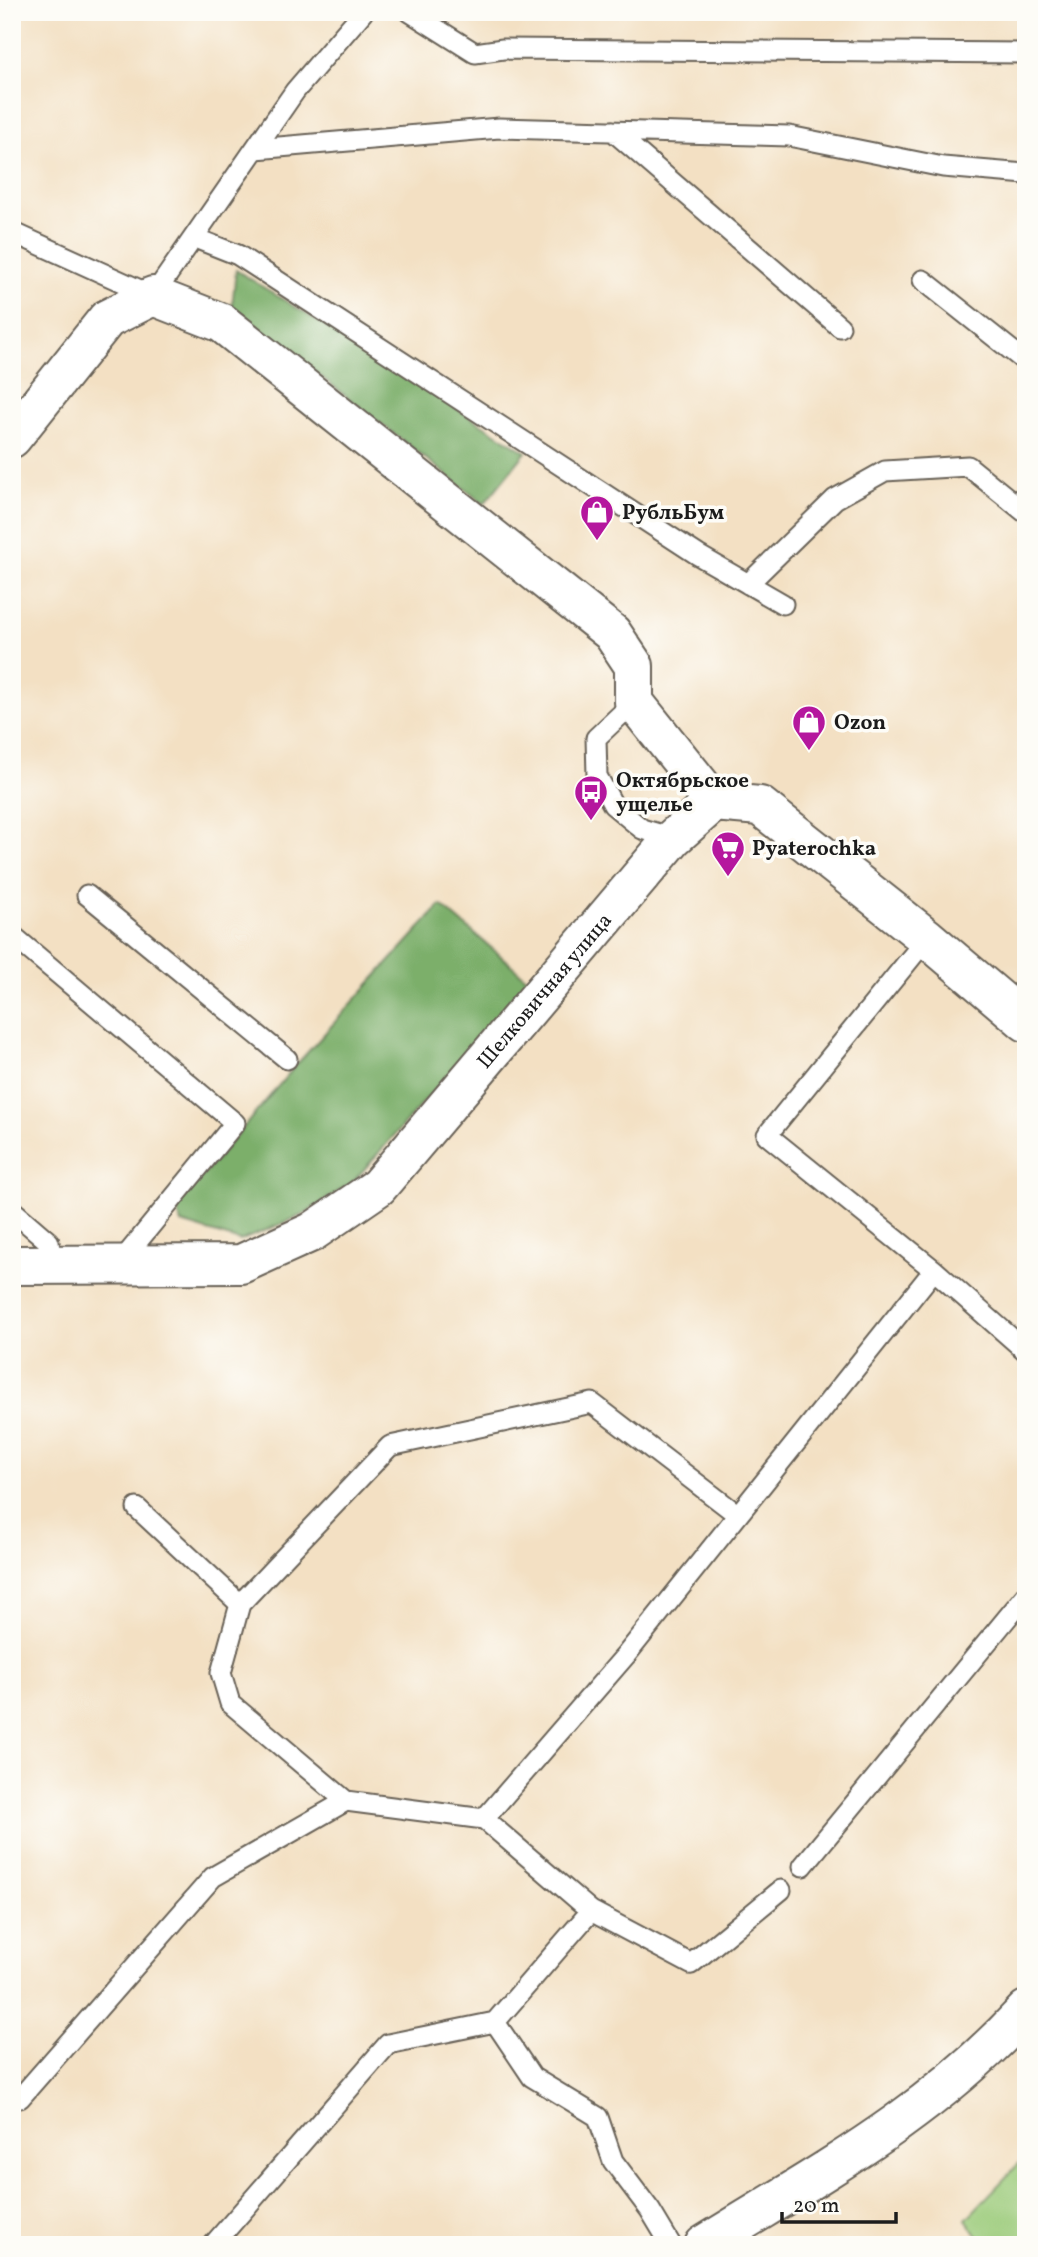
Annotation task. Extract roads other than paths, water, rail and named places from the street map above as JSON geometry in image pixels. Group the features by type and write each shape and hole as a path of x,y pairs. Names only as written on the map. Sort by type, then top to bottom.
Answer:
{"street":[{"path":"12,438 107,319 152,296 222,323 612,633 634,666 634,702 714,802 760,806 927,938 1026,1022"},
{"name":"Шелковичная улица","path":"12,1265 52,1267 241,1264 312,1232 378,1187 673,838 714,802"},
{"path":"704,2245 890,2131 962,2075 1026,2010"}],"lane":[{"path":"12,232 152,296 295,92 363,12"},
{"path":"410,12 474,53 517,49 1026,53"},
{"path":"256,149 499,128 789,136 943,167 1026,174"},
{"path":"613,131 840,327"},
{"path":"195,238 238,255 698,555 783,604"},
{"path":"923,280 1026,362"},
{"path":"748,584 835,499 885,471 968,466 1026,513"},
{"path":"634,702 597,737 597,776 613,805 642,829 673,838"},
{"path":"88,895 287,1059"},
{"path":"12,935 235,1123 119,1264"},
{"path":"927,938 767,1135 934,1270 1026,1351"},
{"path":"12,1210 49,1242 52,1267"},
{"path":"484,1819 626,1655 934,1270"},
{"path":"738,1515 592,1403 390,1446 240,1604 221,1673 230,1703 346,1801 484,1819 591,1911 691,1964 781,1890"},
{"path":"137,1508 240,1604"},
{"path":"803,1866 1026,1595"},
{"path":"20,2098 213,1877 346,1801"},
{"path":"213,2245 388,2044 495,2022 591,1911"},
{"path":"495,2022 532,2077 598,2117 612,2161 650,2210 671,2245"}],"place":[{"name":"РубльБум","path":"597,542"},
{"name":"Ozon","path":"809,752"},
{"name":"Октябрьское ущелье","path":"591,822"},
{"name":"Pyaterochka","path":"728,878"}]}
